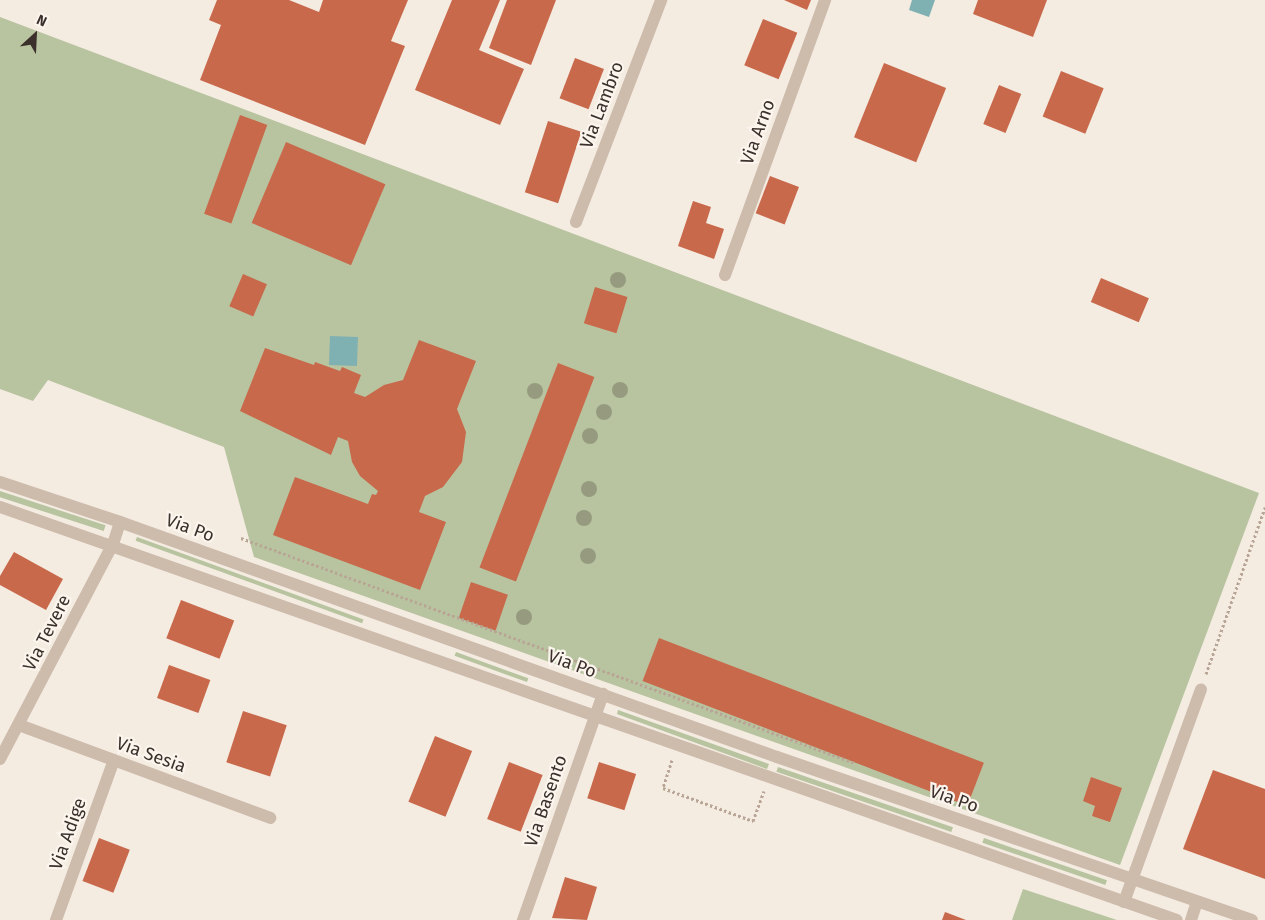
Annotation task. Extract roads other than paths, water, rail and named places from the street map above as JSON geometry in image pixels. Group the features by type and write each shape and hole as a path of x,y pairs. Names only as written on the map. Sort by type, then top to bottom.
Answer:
{"street":[{"name":"Via Lambro","path":"576,222 661,0"},
{"name":"Via Arno","path":"725,275 825,0"},
{"name":"Via Po","path":"0,482 120,522 603,694 1252,920"},
{"path":"0,507 112,544 594,717 1177,920"},
{"name":"Via Tevere","path":"0,759 112,544 120,522"},
{"path":"1124,902 1201,689"},
{"name":"Via Basento","path":"523,920 603,694"},
{"name":"Via Sesia","path":"19,725 270,818"},
{"name":"Via Adige","path":"56,920 114,760"},
{"path":"1191,920 1198,902"}],"water":[{"path":"912,0 935,0 929,17 909,10"},
{"path":"330,336 358,337 357,366 329,365"}]}
